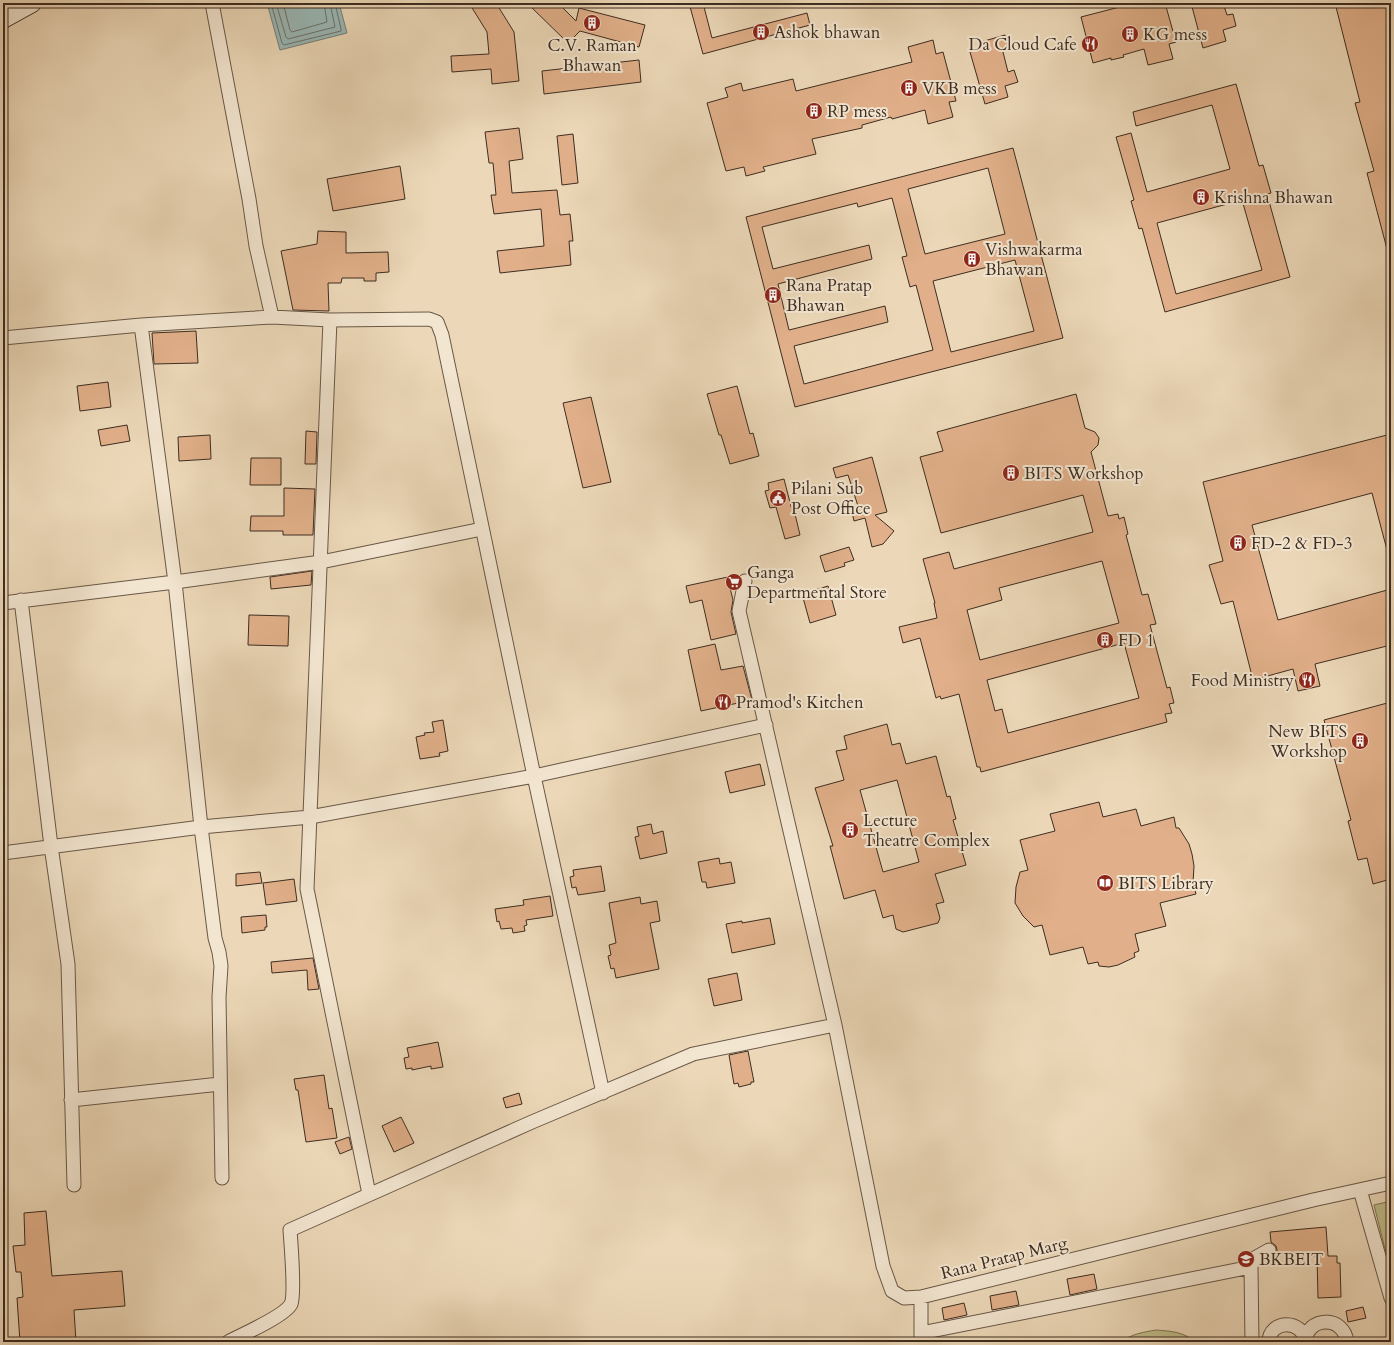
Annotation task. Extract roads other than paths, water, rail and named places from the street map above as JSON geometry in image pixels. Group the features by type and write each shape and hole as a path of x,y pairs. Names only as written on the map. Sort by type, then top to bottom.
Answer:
{"street":[{"path":"3,18 32,3"},
{"path":"212,3 249,199 256,246 272,317"},
{"path":"3,338 140,325 272,317 330,320 429,319 437,322 442,335 534,776 603,1093"},
{"path":"330,320 307,889 369,1194"},
{"path":"140,325 175,582 201,827 215,938 221,966 219,997 222,1178"},
{"path":"3,602 175,582 321,562 482,530"},
{"name":"Rana Pratap Marg","path":"745,581 739,612 835,1025 883,1266 892,1291 904,1298 921,1298 1298,1203 1391,1183"},
{"path":"21,600 51,846 68,964 74,1185"},
{"path":"3,853 201,827 310,817 534,776 766,725"},
{"path":"228,1342 282,1313 291,1304 293,1291 290,1230 532,1122 693,1054 835,1025"},
{"path":"71,1100 220,1084"},
{"path":"1360,1190 1391,1298"},
{"path":"1252,1342 1250,1267 1254,1259 1269,1250"},
{"path":"921,1298 921,1337 1250,1267"},
{"path":"1305,1342 1305,1337 1310,1330 1316,1324 1324,1322 1339,1326 1345,1333 1347,1342"},
{"path":"1269,1342 1272,1333 1277,1328 1290,1324 1302,1332 1305,1342"}],"water":[{"path":"267,3 339,3 347,33 280,50"}],"place":[{"name":"C.V. Raman Bhawan","path":"592,23"},
{"name":"Ashok bhawan","path":"761,32"},
{"name":"KG mess","path":"1130,34"},
{"name":"Da Cloud Cafe","path":"1090,44"},
{"name":"VKB mess","path":"909,88"},
{"name":"RP mess","path":"814,111"},
{"name":"Krishna Bhawan","path":"1201,197"},
{"name":"Vishwakarma Bhawan","path":"972,259"},
{"name":"Rana Pratap Bhawan","path":"773,295"},
{"name":"BITS Workshop","path":"1011,473"},
{"name":"Pilani Sub Post Office","path":"778,498"},
{"name":"FD-2 & FD-3","path":"1238,543"},
{"name":"Ganga Departmental Store","path":"734,582"},
{"name":"FD 1","path":"1105,640"},
{"name":"Food Ministry","path":"1307,680"},
{"name":"Pramod's Kitchen","path":"723,702"},
{"name":"New BITS Workshop","path":"1360,741"},
{"name":"Lecture Theatre Complex","path":"850,830"},
{"name":"BITS Library","path":"1105,883"},
{"name":"BKBEIT","path":"1246,1259"}]}
